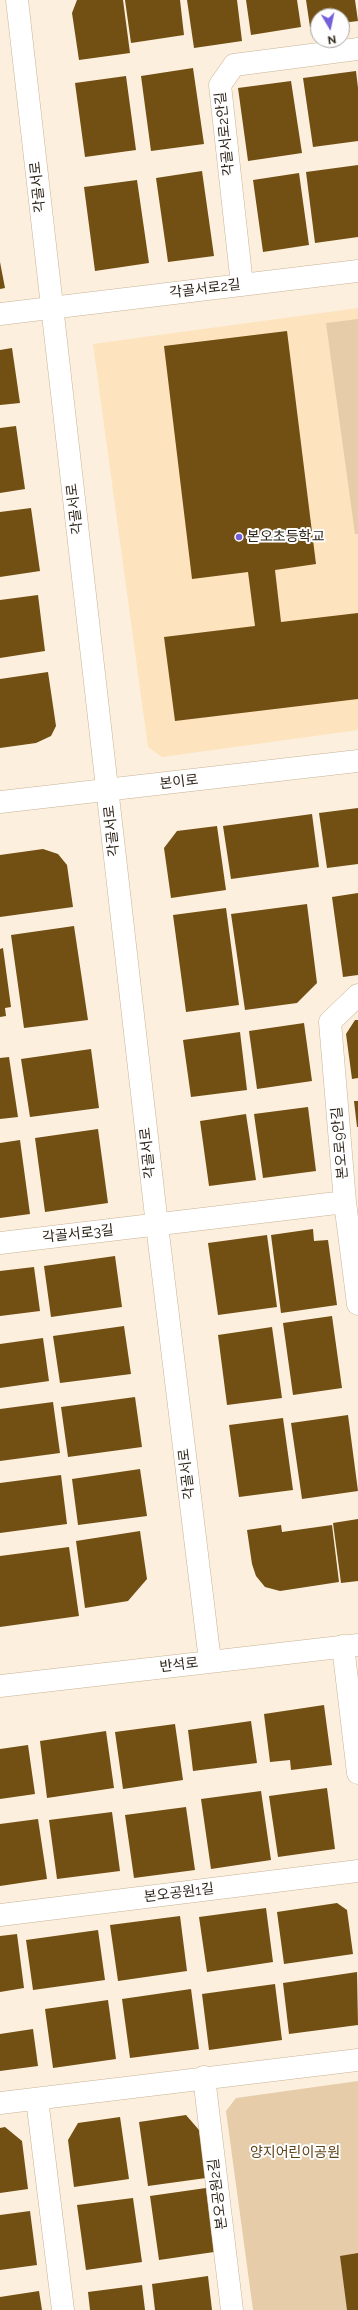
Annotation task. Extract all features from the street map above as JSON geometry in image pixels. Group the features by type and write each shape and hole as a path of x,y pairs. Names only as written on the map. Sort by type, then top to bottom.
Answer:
{"street":[{"name":"각골서로","path":"17,0 156,1225 210,1661"},
{"name":"각골서로2안길","path":"242,285 220,85 234,65 358,49"},
{"name":"각골서로2길","path":"0,314 358,271"},
{"name":"본이로","path":"0,802 358,761"},
{"name":"본오로9안길","path":"358,995 330,1022 344,1202 358,1304"},
{"name":"각골서로3길","path":"0,1243 344,1202"},
{"name":"반석로","path":"0,1686 351,1646"},
{"path":"351,1646 358,1773"},
{"name":"본오공원1길","path":"0,1915 358,1872"},
{"path":"0,2103 358,2060"},
{"name":"본오공원2길","path":"204,2078 232,2310"},
{"path":"38,2099 63,2310"}],"shaded area":[{"name":"본오초등학교","path":"358,308 358,730 162,757 148,747 93,344"}],"green space":[{"path":"358,319 358,534 355,534 326,323"},
{"name":"양지어린이공원","path":"358,2081 358,2310 253,2310 226,2111 236,2098"}],"building":[{"path":"77,0 123,0 130,53 79,60 72,13"},
{"path":"125,0 180,0 184,35 131,43"},
{"path":"187,0 237,0 242,41 194,48"},
{"path":"246,0 297,0 301,27 251,35"},
{"path":"306,0 355,0 358,21 350,22 350,8 310,8 310,27"},
{"path":"193,68 204,144 151,151 141,76"},
{"path":"356,71 358,88 358,141 313,147 303,78"},
{"path":"126,76 136,150 85,157 75,83"},
{"path":"291,81 302,153 248,161 238,88"},
{"path":"358,165 358,237 315,243 306,172"},
{"path":"202,171 214,256 168,262 156,178"},
{"path":"299,173 309,245 263,252 253,180"},
{"path":"137,180 149,263 95,271 84,187"},
{"path":"0,262 5,288 0,289"},
{"path":"287,331 316,564 275,570 281,622 358,613 358,699 175,721 164,637 255,626 248,572 192,579 164,346"},
{"path":"12,348 20,403 0,405 0,350"},
{"path":"16,426 25,489 0,493 0,428"},
{"path":"31,508 40,571 0,577 0,512"},
{"path":"38,595 45,651 0,658 0,600"},
{"path":"48,672 56,726 51,736 36,743 0,748 0,679"},
{"path":"358,808 358,864 327,868 319,813"},
{"path":"312,814 319,867 231,879 223,826"},
{"path":"217,826 226,890 171,898 164,848 177,831"},
{"path":"43,849 58,854 67,865 73,907 0,917 0,855"},
{"path":"358,893 358,975 343,977 332,897"},
{"path":"307,904 317,983 297,1003 245,1010 231,914"},
{"path":"226,908 239,1005 186,1012 173,915"},
{"path":"74,926 88,1020 24,1028 11,935"},
{"path":"3,948 11,1007 5,1008 6,1016 0,1017 0,949"},
{"path":"355,1020 358,1020 358,1078 352,1079 346,1034"},
{"path":"304,1023 312,1081 257,1089 249,1031"},
{"path":"240,1032 247,1090 191,1097 183,1040"},
{"path":"91,1049 99,1108 30,1117 21,1059"},
{"path":"9,1057 18,1117 0,1119 0,1058"},
{"path":"354,1101 358,1101 358,1127 357,1127"},
{"path":"308,1107 316,1171 263,1178 254,1114"},
{"path":"246,1114 256,1180 209,1186 200,1121"},
{"path":"98,1129 108,1203 45,1212 35,1138"},
{"path":"20,1140 30,1214 0,1218 0,1143"},
{"path":"313,1229 314,1241 328,1240 337,1305 281,1313 271,1235"},
{"path":"267,1235 277,1307 218,1315 208,1243"},
{"path":"115,1256 122,1307 51,1317 44,1266"},
{"path":"34,1267 40,1311 0,1316 0,1271"},
{"path":"332,1316 342,1388 293,1395 283,1323"},
{"path":"124,1326 131,1374 60,1383 53,1336"},
{"path":"272,1327 282,1398 227,1405 218,1335"},
{"path":"43,1338 49,1381 0,1388 0,1344"},
{"path":"135,1397 142,1447 68,1457 61,1407"},
{"path":"53,1402 60,1453 0,1461 0,1409"},
{"path":"348,1415 358,1491 302,1499 291,1423"},
{"path":"283,1418 293,1490 239,1497 229,1425"},
{"path":"140,1469 147,1516 78,1525 72,1479"},
{"path":"61,1475 67,1524 0,1533 0,1483"},
{"path":"358,1519 358,1581 341,1583 333,1523"},
{"path":"281,1525 282,1532 332,1525 339,1582 280,1591 265,1587 256,1576 252,1564 247,1530"},
{"path":"140,1531 147,1579 128,1601 85,1608 76,1541"},
{"path":"69,1547 79,1616 0,1627 0,1556"},
{"path":"324,1705 332,1765 291,1770 290,1760 270,1762 264,1714"},
{"path":"251,1721 257,1763 193,1771 188,1730"},
{"path":"175,1724 183,1780 123,1789 115,1732"},
{"path":"106,1731 114,1788 47,1798 40,1741"},
{"path":"28,1745 35,1794 0,1799 0,1749"},
{"path":"327,1788 335,1849 278,1857 269,1796"},
{"path":"261,1791 271,1860 211,1869 201,1799"},
{"path":"186,1807 195,1870 134,1878 125,1815"},
{"path":"112,1812 120,1871 57,1879 49,1820"},
{"path":"38,1819 47,1879 0,1886 0,1824"},
{"path":"337,1903 347,1910 353,1954 284,1964 277,1912"},
{"path":"266,1908 273,1962 207,1972 199,1917"},
{"path":"180,1916 187,1971 118,1981 110,1925"},
{"path":"98,1930 105,1980 33,1990 26,1940"},
{"path":"17,1934 24,1988 0,1992 0,1936"},
{"path":"357,1972 358,2025 289,2034 283,1983"},
{"path":"275,1984 282,2040 209,2050 202,1994"},
{"path":"191,1989 199,2049 130,2058 122,1999"},
{"path":"108,2000 116,2059 53,2068 45,2009"},
{"path":"33,2029 38,2066 0,2071 0,2034"},
{"path":"186,2115 199,2130 206,2178 148,2186 139,2122"},
{"path":"120,2117 129,2179 74,2187 68,2140 78,2123"},
{"path":"5,2127 22,2141 28,2189 0,2193 0,2128"},
{"path":"206,2188 214,2252 159,2260 150,2196"},
{"path":"133,2198 142,2262 86,2270 77,2205"},
{"path":"30,2211 37,2265 0,2270 0,2215"},
{"path":"358,2253 358,2310 347,2310 340,2256"},
{"path":"208,2276 212,2310 155,2310 152,2284"},
{"path":"142,2285 145,2310 90,2310 88,2292"},
{"path":"39,2291 42,2310 0,2310 0,2297"}],"place":[{"name":"본오초등학교","path":"239,537"}]}
